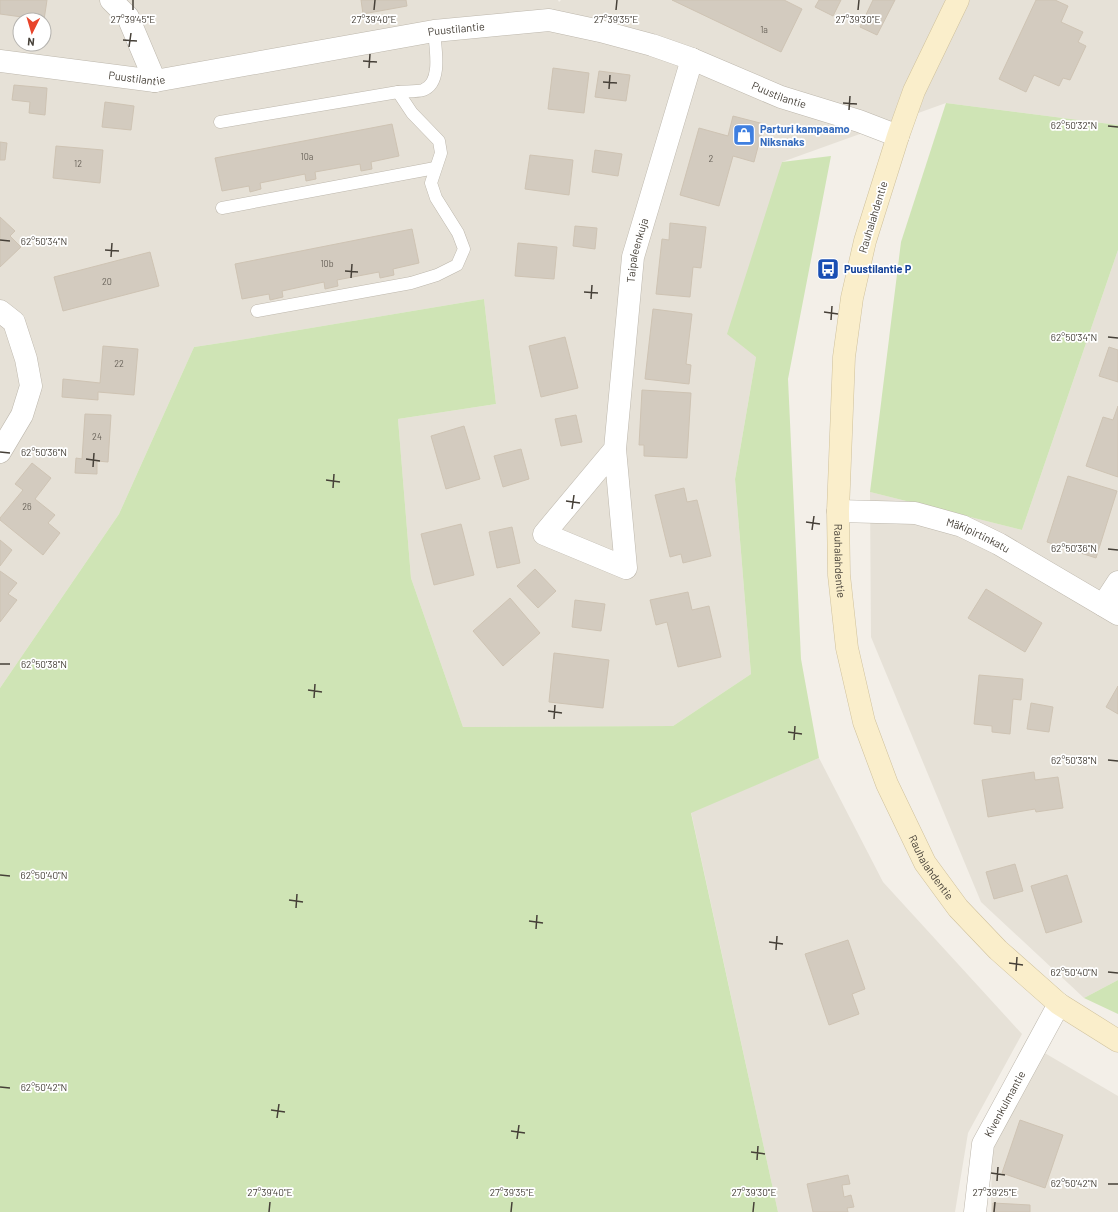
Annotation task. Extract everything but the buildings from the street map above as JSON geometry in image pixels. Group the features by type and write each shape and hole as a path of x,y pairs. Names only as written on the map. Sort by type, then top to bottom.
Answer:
{"main road":[{"name":"Rauhalahdentie","path":"958,0 914,91 898,136 865,241 852,298 844,357 838,512 839,575 847,648 864,722 887,784 925,862 958,908 998,950 1059,1004 1118,1041"}],"street":[{"path":"111,0 128,17 155,82"},
{"name":"Puustilantie","path":"0,60 155,82 434,31 549,20 637,41 692,59 781,97 859,121 898,136"},
{"name":"Taipaleenkuja","path":"615,449 544,534 626,568 615,449 633,257 692,59"},
{"path":"0,311 14,322 26,358 31,386 22,415 0,452"},
{"name":"Mäkipirtinkatu","path":"838,512 915,513 962,526 999,544 1111,610 1118,582"},
{"name":"Kivenkulmantie","path":"975,1212 983,1144 1059,1004"}],"lane":[{"path":"220,122 398,92 424,90 434,81 437,68 434,31"},
{"path":"257,311 411,282 437,275 457,265 464,249 458,233 436,198 431,183 440,153 439,141 412,114 398,92"},
{"path":"222,208 435,168"}],"shaded area":[{"path":"0,0 558,0 559,2 561,0 1118,0 1118,125 946,103 782,162 756,357 735,479 751,674 673,726 463,727 411,578 398,419 496,404 484,299 194,347 119,514 0,688"},
{"path":"1118,250 1118,980 1084,998 981,902 871,637 870,492 1022,530"},
{"path":"819,758 883,882 1022,1034 968,1133 955,1212 778,1212 691,812"},
{"path":"1043,1052 1118,1096 1118,1212 991,1212 992,1151"}],"green space":[{"path":"946,103 1118,125 1118,250 1022,530 870,492 901,242"},
{"path":"831,156 788,379 801,659 819,758 691,813 778,1212 0,1212 0,688 119,514 194,347 484,299 496,404 398,419 411,578 463,727 673,726 751,674 735,479 756,357 727,334 782,162"},
{"path":"1118,980 1118,1014 1084,998"}],"place":[{"name":"Parturi kampaamo Niksnaks","path":"744,135"},
{"name":"Puustilantie P","path":"828,269"}]}
